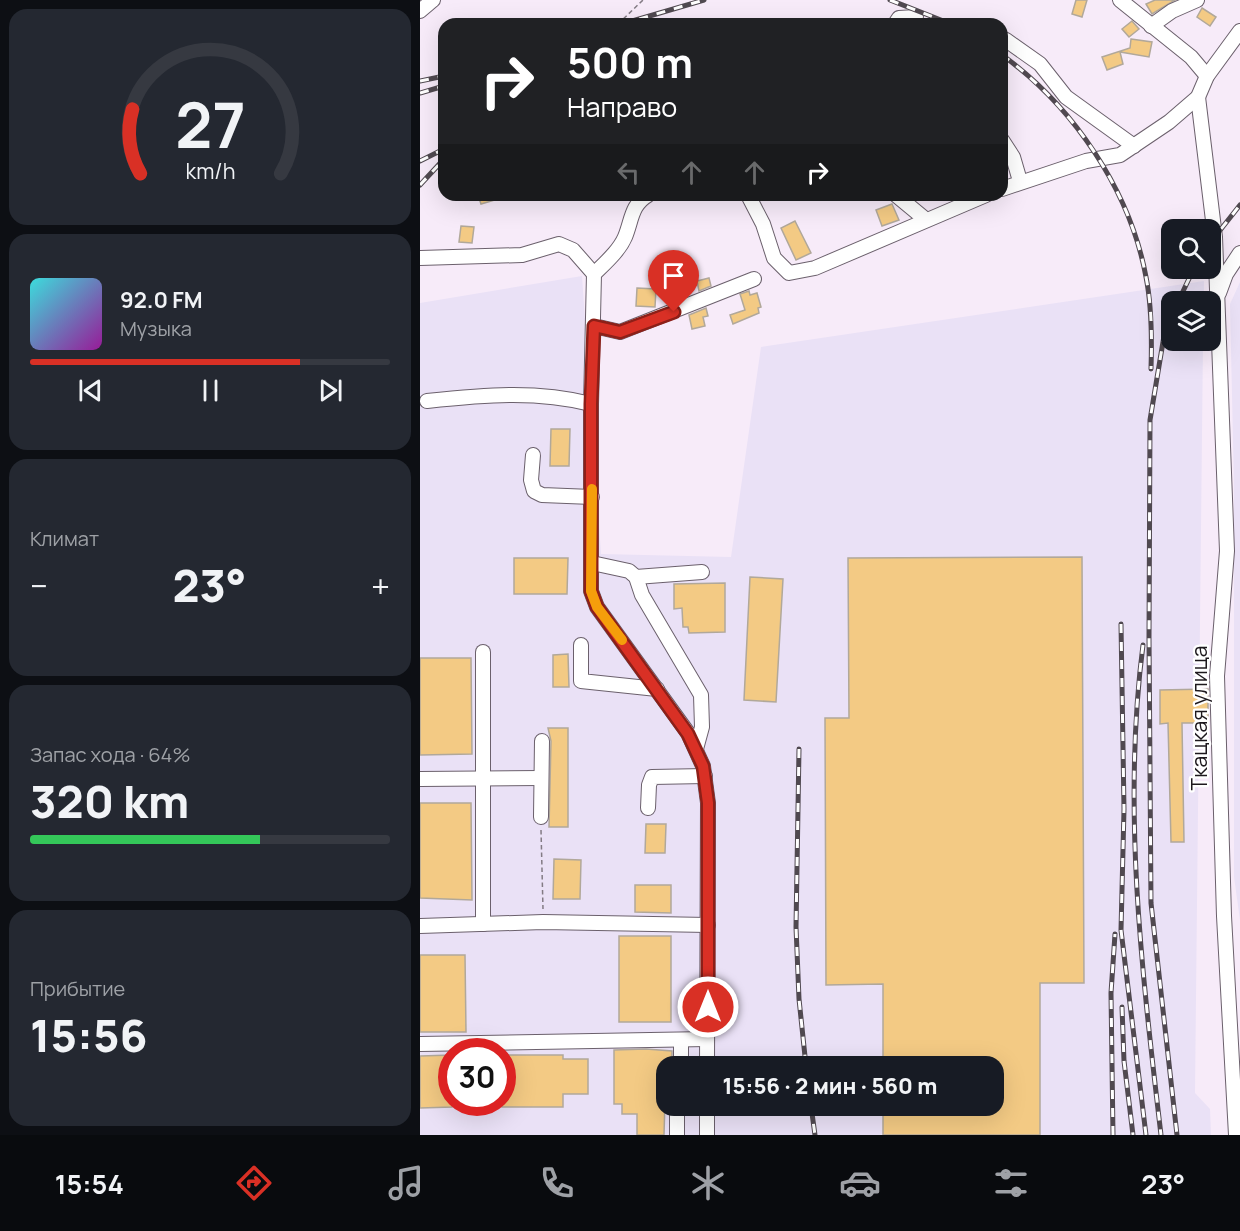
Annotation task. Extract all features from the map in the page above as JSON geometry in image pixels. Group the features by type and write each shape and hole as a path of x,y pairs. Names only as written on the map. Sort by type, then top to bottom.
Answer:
{"street":[{"path":"420,11 434,0"},
{"path":"1122,0 1191,57 1207,76"},
{"path":"1151,26 1173,11 1197,0"},
{"path":"899,18 916,17"},
{"path":"1008,187 1086,161 1120,155 1134,146 1198,97 1207,76 1240,31"},
{"path":"1008,41 1040,64 1066,97 1134,146"},
{"name":"Ткацкая улица","path":"1198,97 1215,237 1216,291"},
{"path":"1008,149 1013,157 1020,182"},
{"path":"594,274 616,251 625,237 633,210 642,201"},
{"path":"751,201 763,224 774,258 789,273 814,268 971,201"},
{"path":"903,201 925,219"},
{"path":"420,258 522,255 559,244 573,250 594,274 591,404 593,598 696,749 705,776 708,803 707,1056"},
{"name":"Ткацкая улица","path":"1220,291 1226,274 1240,253"},
{"path":"594,326 620,332 754,279"},
{"name":"Ткацкая улица","path":"1218,351 1227,551 1217,676 1224,916 1236,1135"},
{"path":"428,401 490,394 559,396 591,404"},
{"path":"532,455 531,480 534,491 542,495 592,497"},
{"path":"592,563 628,571 636,577 642,595 702,695 702,727 696,749"},
{"path":"636,577 702,572"},
{"path":"581,645 581,681 657,689"},
{"path":"483,652 483,924"},
{"path":"541,817 542,741"},
{"path":"648,807 649,785 652,777 705,776"},
{"path":"420,779 542,778"},
{"path":"420,926 543,922 708,925"},
{"path":"420,1044 681,1040 707,1035"},
{"path":"681,1040 681,1056"},
{"path":"677,1116 677,1135"},
{"path":"707,1116 707,1135"}],"path":[{"path":"624,18 643,0"},
{"path":"541,817 543,922"}],"shaded area":[{"path":"582,276 601,554 731,557 761,347 1204,281 1204,291 1161,291 1161,351 1203,351 1195,1093 1210,1109 1211,1135 420,1135 420,303"},
{"path":"1240,282 1240,920 1234,877 1234,487 1230,304"}],"building":[{"path":"1076,0 1087,0 1082,17 1072,14"},
{"path":"1155,0 1175,0 1152,14 1146,4"},
{"path":"1202,8 1216,17 1210,26 1197,17"},
{"path":"1132,21 1139,29 1129,37 1122,29"},
{"path":"1131,39 1152,42 1149,57 1120,52 1123,64 1107,70 1102,57 1130,48"},
{"path":"892,204 899,220 882,226 876,210"},
{"path":"795,221 811,253 796,260 781,228"},
{"path":"461,226 474,227 472,243 459,242"},
{"path":"709,278 711,286 699,291 697,281"},
{"path":"637,288 656,289 655,307 636,306"},
{"path":"749,291 750,295 757,293 761,307 758,308 759,313 733,324 730,315 745,310 740,294"},
{"path":"706,308 708,316 703,317 705,326 692,329 689,315"},
{"path":"551,429 570,429 569,466 550,466"},
{"path":"1082,557 1084,983 1040,983 1040,1135 883,1135 883,1116 1004,1116 1004,1056 883,1056 883,984 826,985 825,718 849,718 848,558"},
{"path":"514,558 568,558 567,594 514,594"},
{"path":"750,577 783,579 776,702 744,700"},
{"path":"725,583 725,632 689,633 688,627 683,627 682,608 674,609 674,584"},
{"path":"568,654 569,687 553,687 553,655"},
{"path":"420,658 471,658 472,754 420,755"},
{"path":"1208,689 1208,723 1182,723 1184,842 1171,842 1168,723 1160,724 1160,690"},
{"path":"548,728 568,728 568,827 549,827 551,741"},
{"path":"420,803 471,803 472,900 420,898"},
{"path":"646,824 666,824 665,853 645,853"},
{"path":"554,859 581,860 580,899 553,899"},
{"path":"635,885 671,885 671,913 635,912"},
{"path":"619,936 671,936 671,1022 619,1022"},
{"path":"420,955 465,955 466,1032 420,1032"},
{"path":"614,1050 672,1051 672,1056 656,1056 656,1116 665,1116 664,1135 637,1135 637,1114 622,1114 622,1104 614,1104"},
{"path":"438,1055 438,1107 420,1108 420,1056"},
{"path":"516,1055 563,1055 563,1059 588,1059 588,1094 563,1094 563,1107 516,1107"}],"railway":[{"path":"642,18 704,0"},
{"path":"890,0 936,18"},
{"path":"1008,60 1052,99 1075,125 1095,152 1127,213 1146,277 1151,323 1151,369"},
{"path":"420,81 438,77"},
{"path":"420,93 438,88"},
{"path":"420,161 438,152"},
{"path":"420,185 438,166"},
{"path":"1221,229 1240,205"},
{"path":"1183,291 1189,279"},
{"path":"1162,351 1150,420 1151,903 1177,1135"},
{"path":"1121,624 1124,809 1121,930 1146,1135"},
{"path":"1143,645 1137,706 1134,829 1141,952 1161,1135"},
{"path":"799,749 796,927 799,999 805,1056"},
{"path":"1113,1135 1111,993 1115,934"},
{"path":"1122,1007 1124,1061 1133,1135"},
{"path":"812,1116 815,1135"}],"slow traffic":[{"path":"592,489 591,591 597,607 622,640"}],"route":[{"path":"674,312 620,332 594,326 591,404 591,591 597,607 688,734 703,766 708,803 708,1007"}]}
